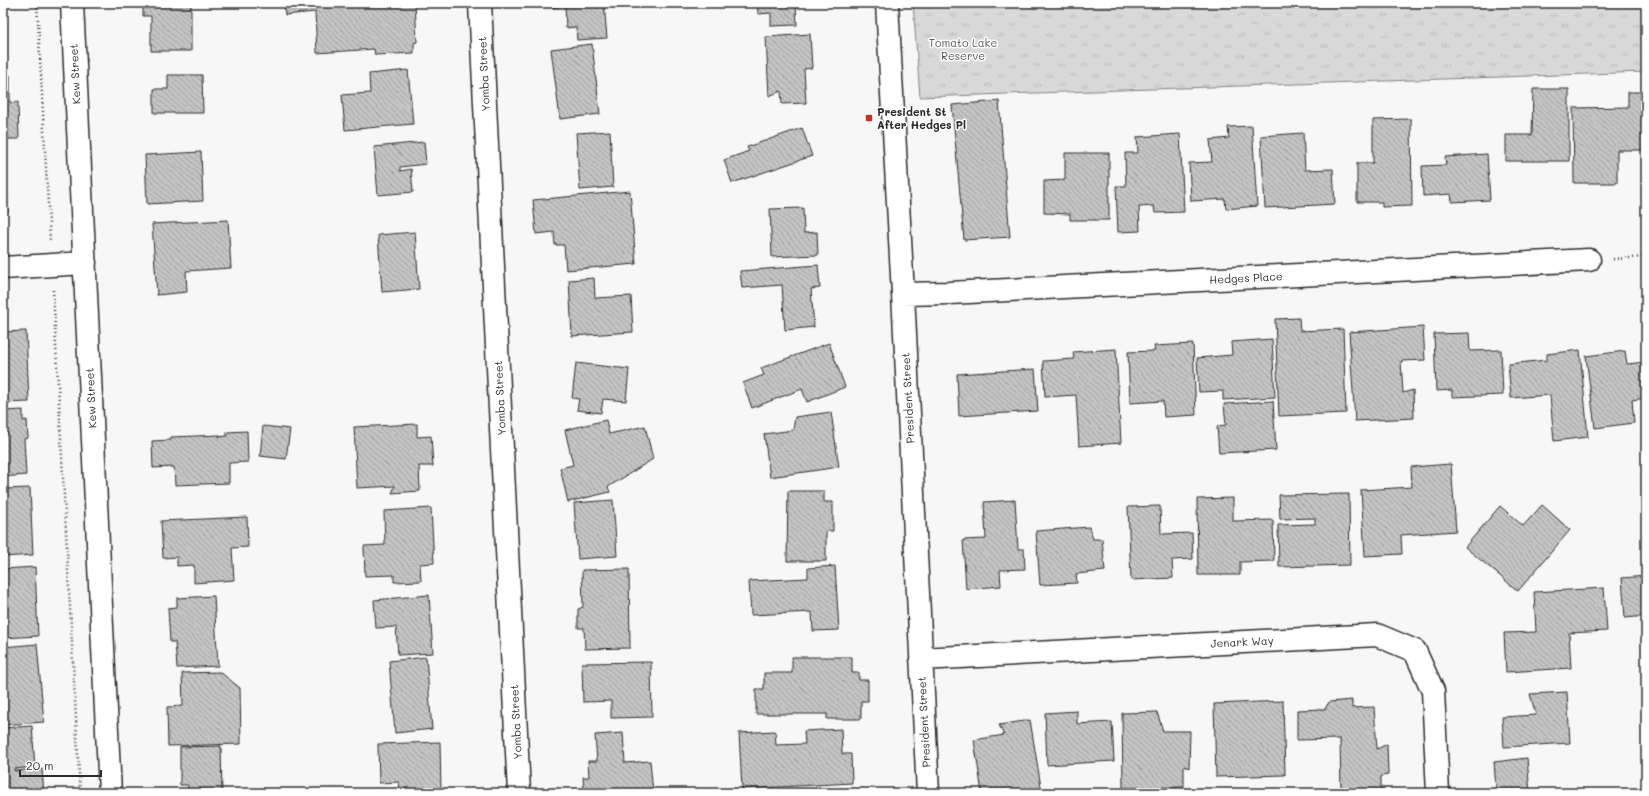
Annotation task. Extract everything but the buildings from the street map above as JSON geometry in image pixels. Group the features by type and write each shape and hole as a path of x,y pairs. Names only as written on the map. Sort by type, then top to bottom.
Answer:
{"street":[{"name":"Kew Street","path":"72,3 110,793"},
{"name":"Yomba Street","path":"480,3 519,793"},
{"name":"President Street","path":"887,3 928,793"},
{"name":"Hedges Place","path":"903,294 949,293 1589,260"},
{"path":"3,268 85,263"},
{"name":"Jenark Way","path":"921,659 1377,635 1415,651 1433,691 1438,793"}],"path":[{"path":"37,3 80,793"},
{"path":"1589,260 1646,257"}],"green space":[{"name":"Tomato Lake Reserve","path":"913,3 1646,3 1646,72 920,97"}],"place":[{"name":"President St After Hedges Pl","path":"869,118"}]}
